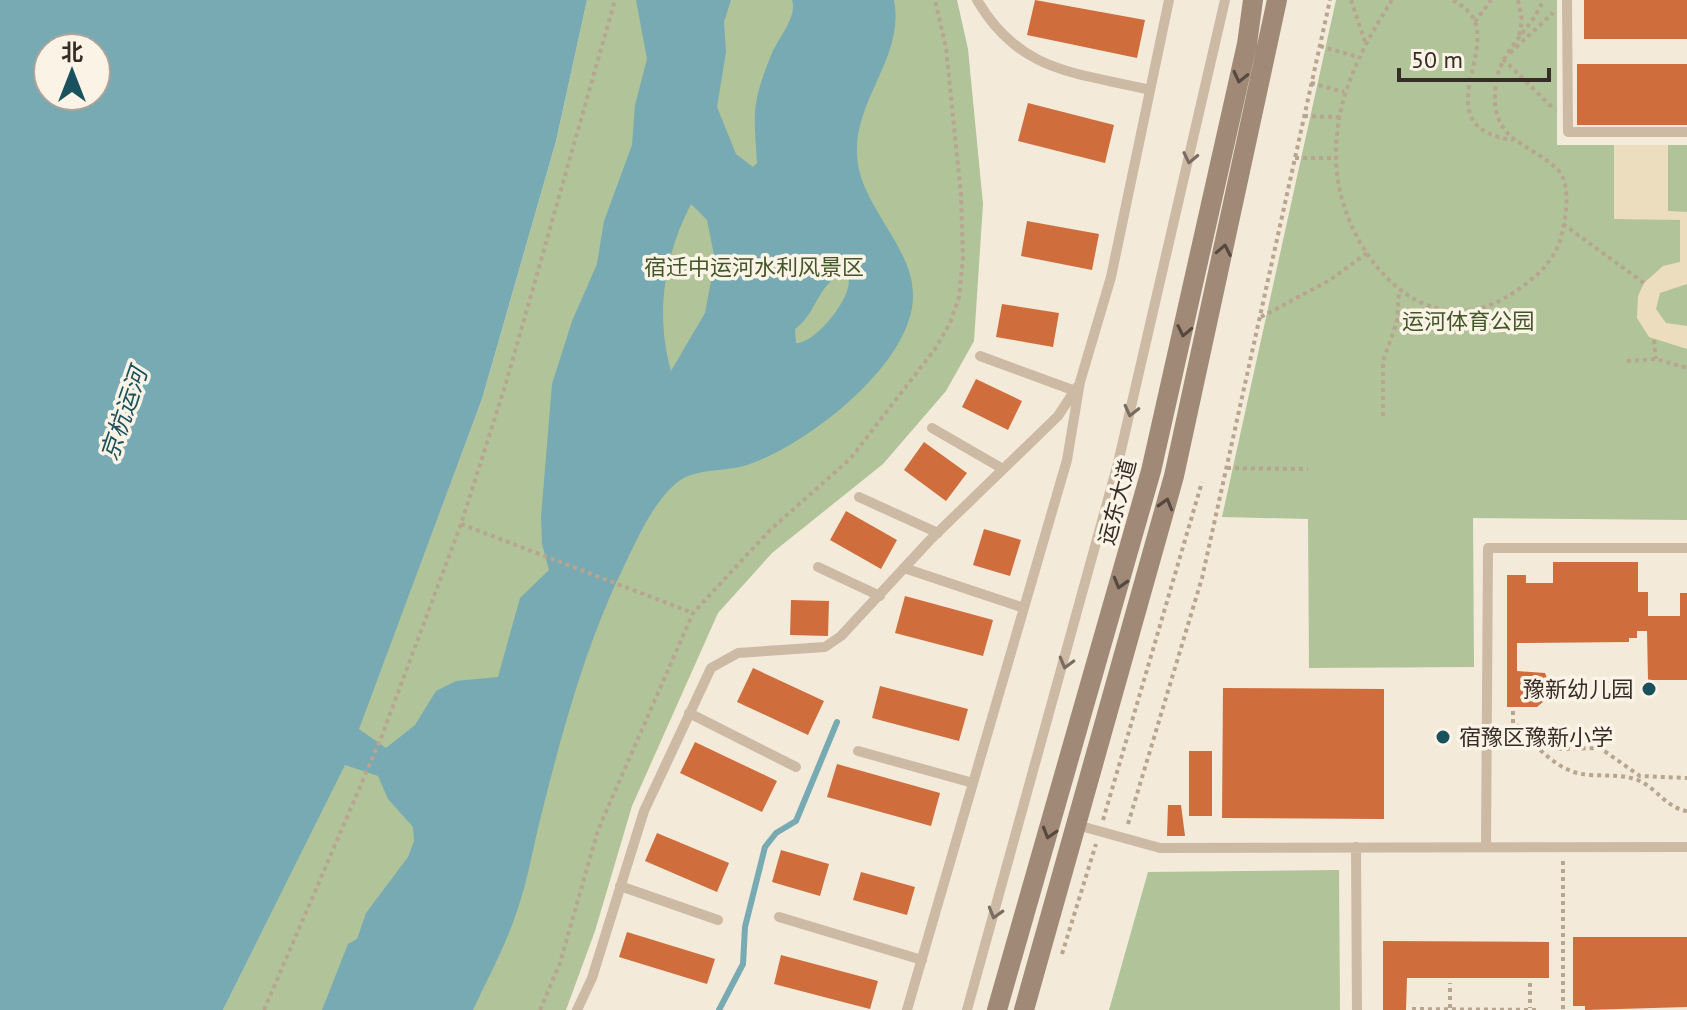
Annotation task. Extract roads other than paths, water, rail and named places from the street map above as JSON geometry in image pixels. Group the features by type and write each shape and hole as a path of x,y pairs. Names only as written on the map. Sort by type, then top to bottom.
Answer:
{"main road":[{"name":"运东大道","path":"997,1010 1151,471 1247,44 1253,0"},
{"path":"1024,1010 1174,476 1277,0"}],"lane":[{"path":"977,0 1013,47 1035,62 1150,90"},
{"path":"907,1010 1067,460 1077,388 1111,277 1169,0"},
{"path":"967,1010 1118,463 1225,0"},
{"path":"1567,0 1568,132 1687,132"},
{"path":"980,356 1077,388"},
{"path":"577,1010 592,978 644,811 711,668 738,653 825,647 841,636 938,533 1058,416 1077,388"},
{"path":"932,428 1003,469"},
{"path":"859,497 938,533"},
{"path":"1486,847 1488,548 1687,548"},
{"path":"818,567 880,596"},
{"path":"904,568 1024,608"},
{"path":"689,713 796,767"},
{"path":"858,751 973,783"},
{"path":"1077,825 1160,848 1687,847"},
{"path":"1356,847 1357,1010"},
{"path":"620,886 718,920"},
{"path":"779,917 922,960"}],"water":[{"name":"京杭运河","path":"0,0 587,0 556,141 482,399 359,729 386,748 415,725 436,691 456,681 498,677 520,598 549,570 542,544 541,517 552,384 572,321 597,264 604,221 632,145 635,105 647,59 636,0 731,0 724,22 726,52 717,107 736,154 753,167 757,163 757,99 770,58 792,14 792,0 894,0 892,40 863,115 857,155 867,191 905,259 911,277 913,295 909,321 896,348 876,374 826,421 798,440 747,465 697,473 682,479 664,496 649,518 598,625 576,688 513,924 473,1010 322,1010 348,944 357,939 366,913 408,857 414,841 413,827 388,799 378,776 345,765 223,1010 0,1010","holes":["691,204 707,220 715,260 705,313 671,371 664,328 665,286 674,244","839,275 848,277 849,285 840,306 814,336 796,343 795,329 808,316 825,287"]}],"waterway":[{"path":"719,1010 743,964 745,927 765,847 776,833 796,821 837,722"}],"place":[{"name":"豫新幼儿园","path":"1649,689"},
{"name":"宿豫区豫新小学","path":"1443,737"}],"park label":[{"name":"宿迁中运河水利风景区","path":"754,267"},
{"name":"运河体育公园","path":"1468,321"}]}
